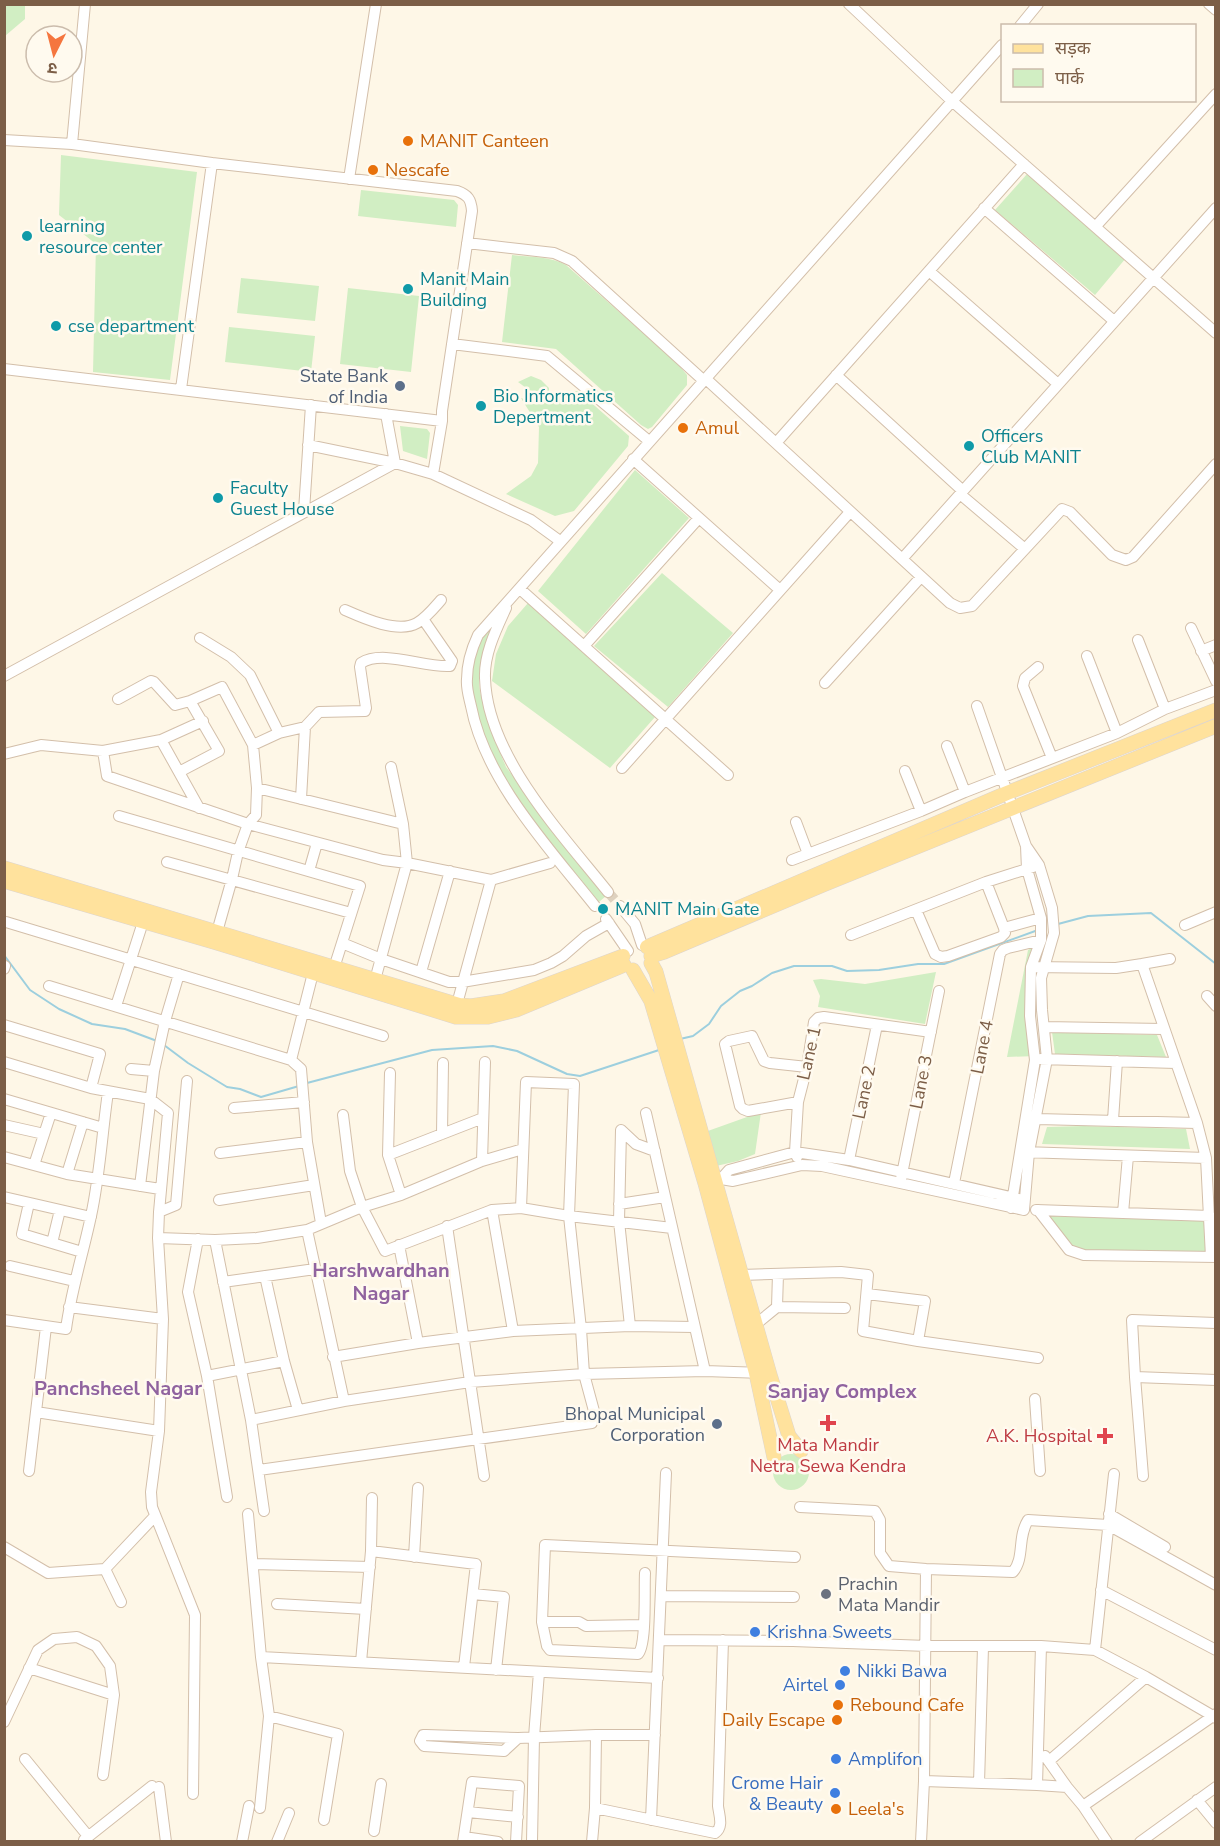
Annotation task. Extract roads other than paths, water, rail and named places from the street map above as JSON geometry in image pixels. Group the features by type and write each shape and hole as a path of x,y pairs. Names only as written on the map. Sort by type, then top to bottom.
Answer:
{"main road":[{"path":"4,881 456,1017 488,1017 516,1010 1007,794 1215,710"},
{"path":"4,868 334,968 457,1004 471,1006 504,1001 638,957 664,952 1215,726"},
{"path":"638,957 656,972 673,1054 714,1181 755,1325 774,1457"},
{"path":"714,1181 763,1373 789,1436 801,1451"}],"street":[{"path":"72,144 85,4"},
{"path":"349,179 376,4"},
{"path":"849,4 952,101 1215,333"},
{"path":"1022,24 1038,4"},
{"path":"1209,4 1215,10"},
{"path":"595,906 520,811 483,749 472,713 466,681 469,655 478,635 1001,46"},
{"path":"1096,226 1215,94"},
{"path":"4,140 72,144 212,163 458,191 466,195 471,202 472,211 433,474"},
{"path":"181,389 212,163"},
{"path":"776,443 1024,164"},
{"path":"902,559 1215,207"},
{"path":"984,208 1114,321"},
{"path":"467,243 554,253 572,261 776,443 950,603 965,608 972,606 1062,510 1070,512 1112,555 1126,560 1133,556 1215,464"},
{"path":"929,271 1058,384"},
{"path":"452,344 547,356 649,441"},
{"path":"4,369 442,421"},
{"path":"836,375 1025,549"},
{"path":"304,511 311,405"},
{"path":"386,414 395,463"},
{"path":"308,445 395,463 433,474 531,519 560,541"},
{"path":"633,459 780,590"},
{"path":"4,676 395,463"},
{"path":"622,768 850,512"},
{"path":"584,646 699,518"},
{"path":"825,683 921,577"},
{"path":"520,589 728,775"},
{"path":"345,610 371,622 392,626 416,624 441,600"},
{"path":"508,603 488,653 484,677 489,708 498,736 531,794 608,892"},
{"path":"253,745 279,733 305,727 319,712 365,711 360,667 365,660 387,658 450,666 453,661 423,619"},
{"path":"1191,628 1215,681"},
{"path":"200,639 231,657 250,675 279,733"},
{"path":"1138,640 1165,709"},
{"path":"1202,651 1215,645"},
{"path":"1087,656 1117,733"},
{"path":"1038,667 1025,678 1023,686 1052,758"},
{"path":"118,699 153,681 175,705 222,687 253,745 257,788 256,815 248,824 238,852 217,932"},
{"path":"792,860 1117,733 1165,709 1215,690"},
{"path":"179,772 219,751 190,701"},
{"path":"977,706 1026,846 1027,869 1041,920 1041,937 1031,967 1030,1016 1035,1060 1025,1152 1024,1205"},
{"path":"4,754 41,745 103,751 161,740 203,721"},
{"path":"301,799 305,727"},
{"path":"161,740 199,808"},
{"path":"947,746 965,792"},
{"path":"103,751 106,776 248,824 383,860 491,880 550,863"},
{"path":"375,980 407,863 403,824 391,766"},
{"path":"905,771 921,811"},
{"path":"257,788 403,824"},
{"path":"119,816 360,886 334,968"},
{"path":"796,822 808,854"},
{"path":"309,871 317,843"},
{"path":"1011,1203 1037,1119 1047,1059 1041,978 1054,933 1052,908 1039,865 1026,846"},
{"path":"167,862 351,913"},
{"path":"851,935 986,882 1039,865"},
{"path":"421,972 450,871"},
{"path":"457,1004 491,880"},
{"path":"916,910 935,954 941,957 1001,937 1005,933 1004,928 986,882"},
{"path":"620,906 636,924 638,957"},
{"path":"1185,925 1215,912"},
{"path":"1004,928 1041,920"},
{"path":"342,943 449,982 462,982 534,970 551,963 607,921 638,957"},
{"path":"6,922 383,1036"},
{"path":"116,1006 143,922"},
{"name":"Lane 4","path":"954,1183 1000,954 1003,950 1041,937"},
{"path":"1031,967 1116,968 1170,959"},
{"path":"1038,1210 1069,1250 1075,1253 1213,1257 1206,1158 1197,1123 1142,964"},
{"path":"291,1060 313,973"},
{"path":"140,1186 156,1057 179,974"},
{"path":"49,986 291,1060 301,1069 307,1142 321,1223"},
{"name":"Lane 3","path":"900,1184 939,991"},
{"path":"1207,996 1215,1006"},
{"name":"Lane 1","path":"795,1152 798,1102 807,1067 814,1022 818,1018 931,1032"},
{"path":"4,1025 100,1054 91,1088"},
{"name":"Lane 2","path":"849,1160 877,1025"},
{"path":"1044,1027 1163,1029"},
{"path":"798,1102 748,1111 743,1109 740,1106 725,1044 752,1036 764,1061 807,1067"},
{"path":"1035,1060 1176,1064"},
{"path":"1113,1120 1117,1061"},
{"path":"4,1062 91,1088 150,1099 168,1113 160,1189 158,1238 163,1319 159,1431 151,1492 155,1516 195,1615 193,1794"},
{"path":"482,1161 485,1062"},
{"path":"442,1134 443,1063"},
{"path":"131,1068 154,1071"},
{"path":"390,1073 388,1155 401,1195"},
{"path":"159,1212 176,1205 188,1080"},
{"path":"259,1470 592,1423 594,1411 584,1374 569,1216 574,1084 526,1082 521,1208"},
{"path":"4,1320 66,1329 74,1281 91,1217 98,1179 108,1092"},
{"path":"4,1099 103,1128"},
{"path":"234,1108 304,1100"},
{"path":"34,1165 51,1113"},
{"path":"646,1113 705,1371"},
{"path":"343,1114 350,1171 362,1207 385,1251 492,1210 521,1208 672,1228"},
{"path":"388,1155 483,1118"},
{"path":"1037,1119 1197,1123"},
{"path":"67,1174 83,1122"},
{"path":"4,1125 44,1134"},
{"path":"630,1326 619,1221 621,1130 636,1144 655,1151"},
{"path":"220,1153 307,1142"},
{"path":"158,1238 214,1240 257,1238 307,1230 362,1207 401,1195 482,1161 524,1149"},
{"path":"714,1181 729,1170 795,1152 849,1160 954,1183 1011,1203"},
{"path":"795,1152 802,1165"},
{"path":"1025,1152 1206,1158"},
{"path":"1123,1213 1128,1156"},
{"path":"4,1157 67,1174 160,1189"},
{"path":"714,1181 733,1181 802,1165 822,1166 900,1184 1024,1205 1038,1210 1210,1216"},
{"path":"219,1200 314,1185"},
{"path":"4,1197 91,1217"},
{"path":"619,1204 665,1197"},
{"path":"29,1203 22,1234 82,1252"},
{"path":"52,1243 60,1210"},
{"path":"492,1210 513,1331"},
{"path":"447,1226 484,1476"},
{"path":"307,1230 344,1401"},
{"path":"198,1239 188,1292 207,1376 227,1497"},
{"path":"214,1240 242,1371 264,1511"},
{"path":"399,1245 418,1343"},
{"path":"10,1266 74,1281"},
{"path":"223,1282 315,1269"},
{"path":"741,1275 841,1272 868,1275 864,1331 1038,1358"},
{"path":"777,1307 778,1274"},
{"path":"266,1276 298,1410"},
{"path":"867,1293 925,1301 918,1341"},
{"path":"69,1307 163,1319"},
{"path":"755,1325 777,1307 845,1308"},
{"path":"1143,1476 1134,1377 1132,1320 1215,1323"},
{"path":"333,1357 513,1331 630,1326 694,1327"},
{"path":"29,1471 46,1327"},
{"path":"207,1376 285,1361"},
{"path":"251,1420 344,1401 470,1382 584,1374 705,1371 763,1373"},
{"path":"1134,1377 1215,1380"},
{"path":"1035,1399 1040,1471"},
{"path":"36,1412 159,1431"},
{"path":"651,1820 666,1473"},
{"path":"1095,1650 1114,1474"},
{"path":"414,1557 418,1488"},
{"path":"361,1662 370,1567 372,1498"},
{"path":"800,1507 875,1511 880,1520 880,1553 889,1566 1014,1572 1019,1565 1022,1530 1028,1520 1108,1520 1165,1546"},
{"path":"242,1842 254,1807 269,1716 261,1657 249,1514"},
{"path":"4,1547 48,1573 105,1569 155,1516"},
{"path":"1108,1520 1215,1585"},
{"path":"645,1573 642,1650 638,1654 550,1650 546,1646 542,1622 545,1545 795,1557"},
{"path":"371,1551 476,1564 464,1667"},
{"path":"253,1564 370,1567"},
{"path":"105,1569 121,1602"},
{"path":"921,1842 927,1646 926,1569"},
{"path":"1101,1590 1215,1650"},
{"path":"473,1594 504,1598 496,1670"},
{"path":"661,1596 794,1597"},
{"path":"277,1604 366,1609"},
{"path":"542,1622 579,1622 586,1626 644,1625"},
{"path":"4,1722 38,1650 54,1639 77,1637 96,1646 110,1666 114,1695 103,1775"},
{"path":"659,1640 794,1641 983,1647 1041,1646 1095,1650 1215,1716 1083,1806"},
{"path":"595,1808 715,1833 718,1831 721,1826 718,1806 723,1640"},
{"path":"1037,1785 1041,1646"},
{"path":"979,1783 983,1647"},
{"path":"261,1657 658,1678"},
{"path":"29,1668 114,1695"},
{"path":"532,1842 534,1737 539,1672"},
{"path":"1049,1761 1146,1677"},
{"path":"269,1716 338,1734 324,1820"},
{"path":"518,1738 504,1751 424,1746 420,1741 426,1735 518,1738 655,1735"},
{"path":"592,1842 596,1735"},
{"path":"1038,1747 1107,1842"},
{"path":"25,1759 86,1839 156,1787 165,1842"},
{"path":"924,1781 1067,1787"},
{"path":"498,1842 463,1839 472,1782 519,1786 516,1842"},
{"path":"374,1831 381,1784"},
{"path":"1140,1842 1215,1787"},
{"path":"1197,1800 1215,1823"},
{"path":"468,1812 518,1817"},
{"path":"277,1842 289,1814"}],"waterway":[{"path":"1058,924 1088,916 1151,913 1216,964"},
{"path":"680,1039 693,1036 709,1024 721,1006 740,991 772,973 794,966 832,966 847,971 879,970 918,964 944,964 1038,930"},
{"path":"4,955 30,990 59,1009 92,1024 125,1029 157,1041"},
{"path":"164,1045 227,1087 261,1097 299,1086"},
{"path":"307,1083 432,1050 493,1046 517,1051 567,1074 580,1076 659,1050"}],"tunnel":[{"path":"608,892 620,906"}],"place":[{"name":"MANIT Canteen","path":"408,141"},
{"name":"Nescafe","path":"373,170"},
{"name":"learning resource center","path":"27,236"},
{"name":"Manit Main Building","path":"408,289"},
{"name":"cse department","path":"56,326"},
{"name":"State Bank of India","path":"400,386"},
{"name":"Bio Informatics Depertment","path":"481,406"},
{"name":"Amul","path":"683,428"},
{"name":"Officers Club MANIT","path":"969,446"},
{"name":"Faculty Guest House","path":"218,498"},
{"name":"MANIT Main Gate","path":"603,909"},
{"name":"Mata Mandir Netra Sewa Kendra","path":"828,1423"},
{"name":"Bhopal Municipal Corporation","path":"717,1424"},
{"name":"A.K. Hospital","path":"1105,1436"},
{"name":"Prachin Mata Mandir","path":"826,1594"},
{"name":"Krishna Sweets","path":"755,1632"},
{"name":"Nikki Bawa","path":"845,1671"},
{"name":"Airtel","path":"840,1685"},
{"name":"Rebound Cafe","path":"838,1705"},
{"name":"Daily Escape","path":"837,1720"},
{"name":"Amplifon","path":"836,1759"},
{"name":"Crome Hair & Beauty","path":"835,1793"},
{"name":"Leela's","path":"836,1809"}],"district":[{"name":"Harshwardhan Nagar","path":"381,1282"},
{"name":"Panchsheel Nagar","path":"118,1388"},
{"name":"Sanjay Complex","path":"842,1391"}]}
